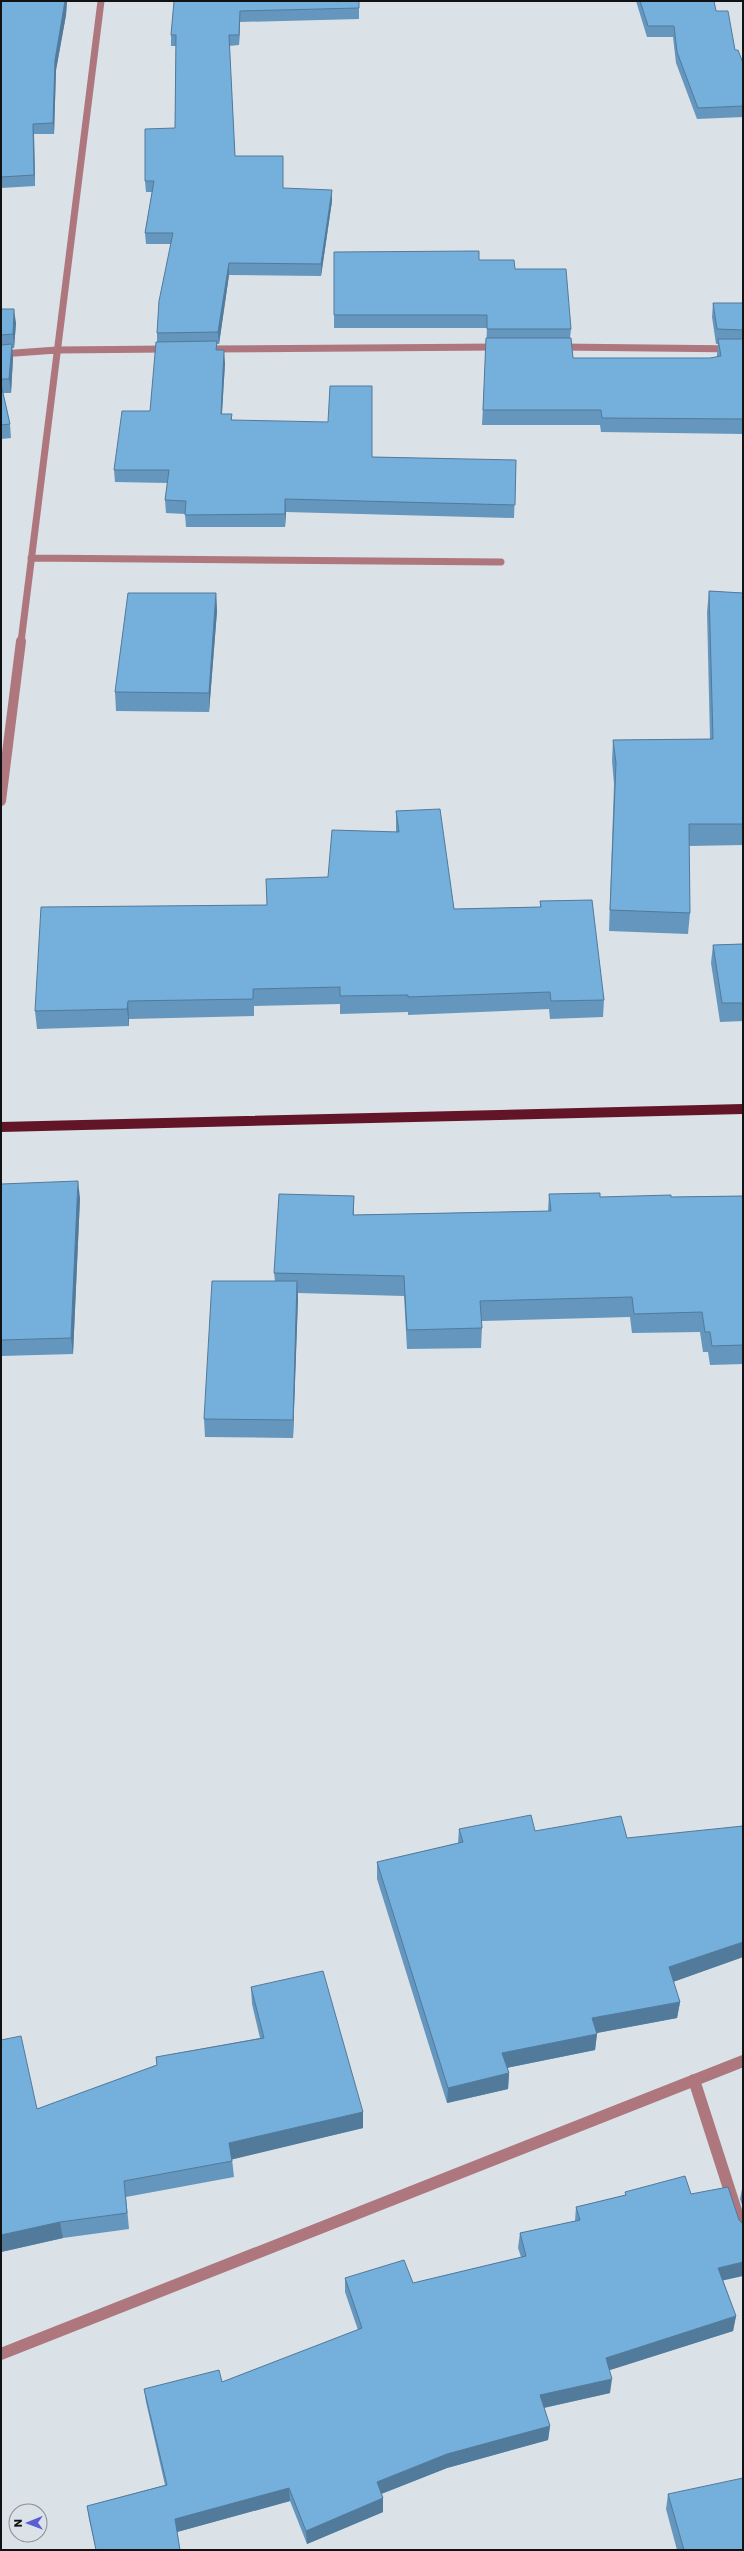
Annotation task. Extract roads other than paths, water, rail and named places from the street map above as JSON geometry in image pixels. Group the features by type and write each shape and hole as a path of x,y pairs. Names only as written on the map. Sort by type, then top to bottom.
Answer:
{"highway":[{"path":"1,1127 743,1109"}],"street":[{"path":"1,801 101,1"},
{"path":"200,349 508,347"},
{"path":"547,347 743,349"},
{"path":"1,354 57,350 176,349"},
{"path":"31,558 501,562"},
{"path":"1,2354 743,2061"},
{"path":"694,2080 743,2232"}]}
